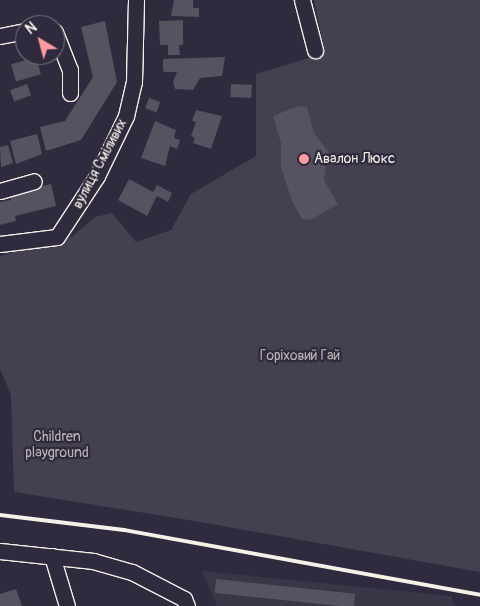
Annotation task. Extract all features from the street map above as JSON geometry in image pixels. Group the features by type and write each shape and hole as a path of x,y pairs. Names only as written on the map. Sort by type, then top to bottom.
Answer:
{"street":[{"name":"вулиця Сміливих","path":"0,244 57,237 97,176 126,116 134,82 136,0"},
{"path":"302,0 315,50"},
{"path":"0,36 15,33"},
{"path":"65,57 70,70 70,93"},
{"path":"0,191 34,182"},
{"path":"0,551 93,561 132,572 184,599 186,606"},
{"path":"52,556 67,606"}],"shaded area":[{"path":"202,571 451,596 455,606 217,606"}],"green space":[{"name":"Горіховий Гай","path":"314,0 480,0 480,572 195,521 14,492 11,395 0,369 0,256 42,244 49,247 73,236 95,217 112,213 136,242 171,230 191,194 256,156 256,74 325,53"}],"building":[{"path":"174,0 193,0 193,8 199,8 199,17 171,16"},
{"path":"183,20 183,45 179,45 180,55 168,55 168,45 160,45 159,21"},
{"path":"105,21 117,82 81,140 46,151 40,127 65,121 93,77 81,27"},
{"path":"225,57 222,76 200,78 193,90 175,89 173,82 177,72 164,72 163,69 163,59"},
{"path":"11,64 38,65 41,74 16,81"},
{"path":"27,84 31,95 14,101 10,90"},
{"path":"231,84 252,85 251,98 230,97"},
{"path":"149,98 160,102 157,112 145,108"},
{"name":"Авалон Люкс","path":"298,106 307,107 314,133 328,151 324,180 338,204 310,220 302,219 292,201 281,167 281,143 273,116"},
{"path":"196,110 222,116 211,149 193,143 195,138 191,136 196,122 192,121"},
{"path":"155,121 176,130 174,138 180,140 177,149 170,146 165,166 141,158"},
{"path":"37,134 42,154 16,164 10,141"},
{"path":"8,145 13,163 1,167 0,147"},
{"path":"129,179 153,192 157,185 172,193 168,202 157,196 147,216 118,200"},
{"path":"51,184 56,206 15,216 16,221 0,225 0,202 11,200 10,194"},
{"path":"216,579 355,594 354,606 339,606 215,593"},
{"path":"16,589 22,606 0,606 0,594"}],"railway":[{"path":"0,515 124,530 480,595"}],"place":[{"name":"Авалон Люкс","path":"304,159"}],"park label":[{"name":"Children playground","path":"57,446"}]}
